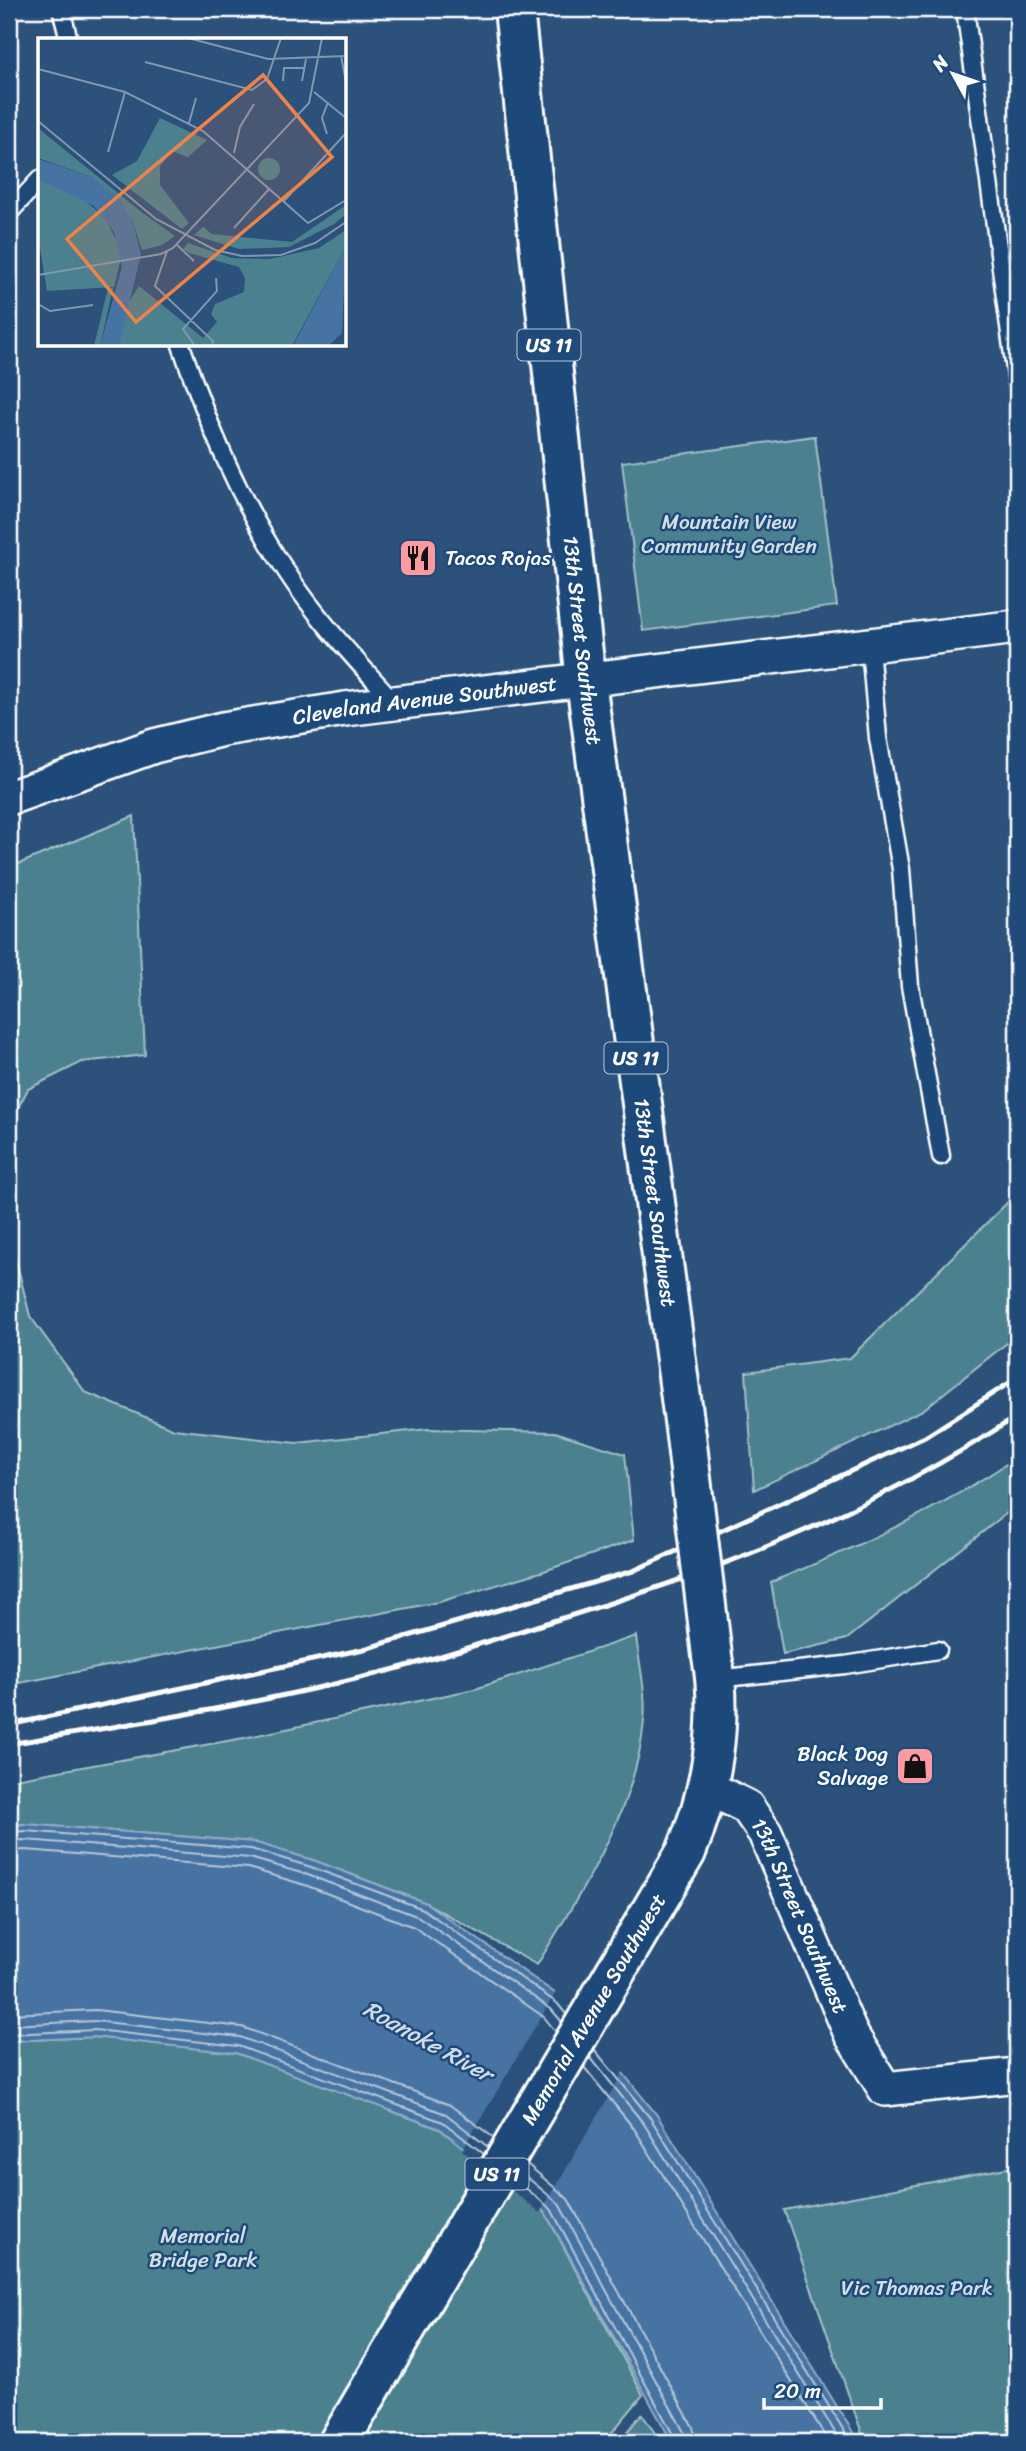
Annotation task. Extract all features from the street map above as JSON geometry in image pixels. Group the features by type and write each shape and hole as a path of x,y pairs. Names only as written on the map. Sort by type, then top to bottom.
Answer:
{"main road":[{"name":"13th Street Southwest","path":"514,9 586,681 714,1667 717,1724 706,1787"},
{"name":"Memorial Avenue Southwest","path":"339,2442 656,1906 686,1852 706,1787"}],"street":[{"name":"Cleveland Avenue Southwest","path":"9,798 154,746 223,729 396,704 1017,627"},
{"name":"13th Street Southwest","path":"706,1787 747,1807 765,1833 850,2034 885,2089 1017,2075"}],"lane":[{"path":"61,9 68,38"},
{"path":"965,9 1017,384"},
{"path":"9,213 38,181"},
{"path":"181,346 206,419 242,497 286,571 337,640 396,704"},
{"path":"870,647 878,738 901,869 910,986 941,1156"},
{"path":"714,1667 845,1665 938,1650"}],"green space":[{"name":"Mountain View Community Garden","path":"815,436 837,606 643,631 622,462"},
{"path":"134,816 145,1055 82,1062 28,1089 9,1125 9,868"},
{"path":"1017,1193 1017,1335 923,1410 754,1490 746,1372 850,1358"},
{"path":"9,1232 30,1316 85,1392 174,1429 297,1443 428,1429 555,1432 625,1454 634,1540 544,1571 439,1602 9,1685"},
{"path":"1017,1457 1017,1505 847,1639 783,1654 771,1582 898,1526 958,1494"},
{"path":"636,1636 645,1711 639,1754 630,1786 589,1878 537,1965 426,1903 313,1860 253,1842 25,1824 9,1826 9,1780 244,1738 475,1689"},
{"name":"Memorial Bridge Park","path":"94,2037 236,2053 440,2129 545,2212 643,2395 604,2442 9,2442 9,2041"},
{"name":"Vic Thomas Park","path":"1017,2166 1017,2442 865,2442 784,2210"},
{"path":"642,2414 661,2442 618,2442"}],"water":[{"name":"Roanoke River","path":"25,1824 253,1842 313,1860 426,1903 562,1998 657,2115 859,2442 672,2442 545,2212 440,2129 236,2053 94,2037 9,2041 9,1826"}],"pier":[{"path":"557,1990 625,2069 540,2213 462,2150"}],"railway":[{"path":"9,1725 364,1649 633,1571 925,1437 1017,1378"},
{"path":"9,1744 205,1711 351,1680 435,1658 668,1584 788,1538 846,1512 904,1483 1017,1416"}],"place":[{"name":"Tacos Rojas","path":"418,558"},
{"name":"Black Dog Salvage","path":"915,1766"}]}
